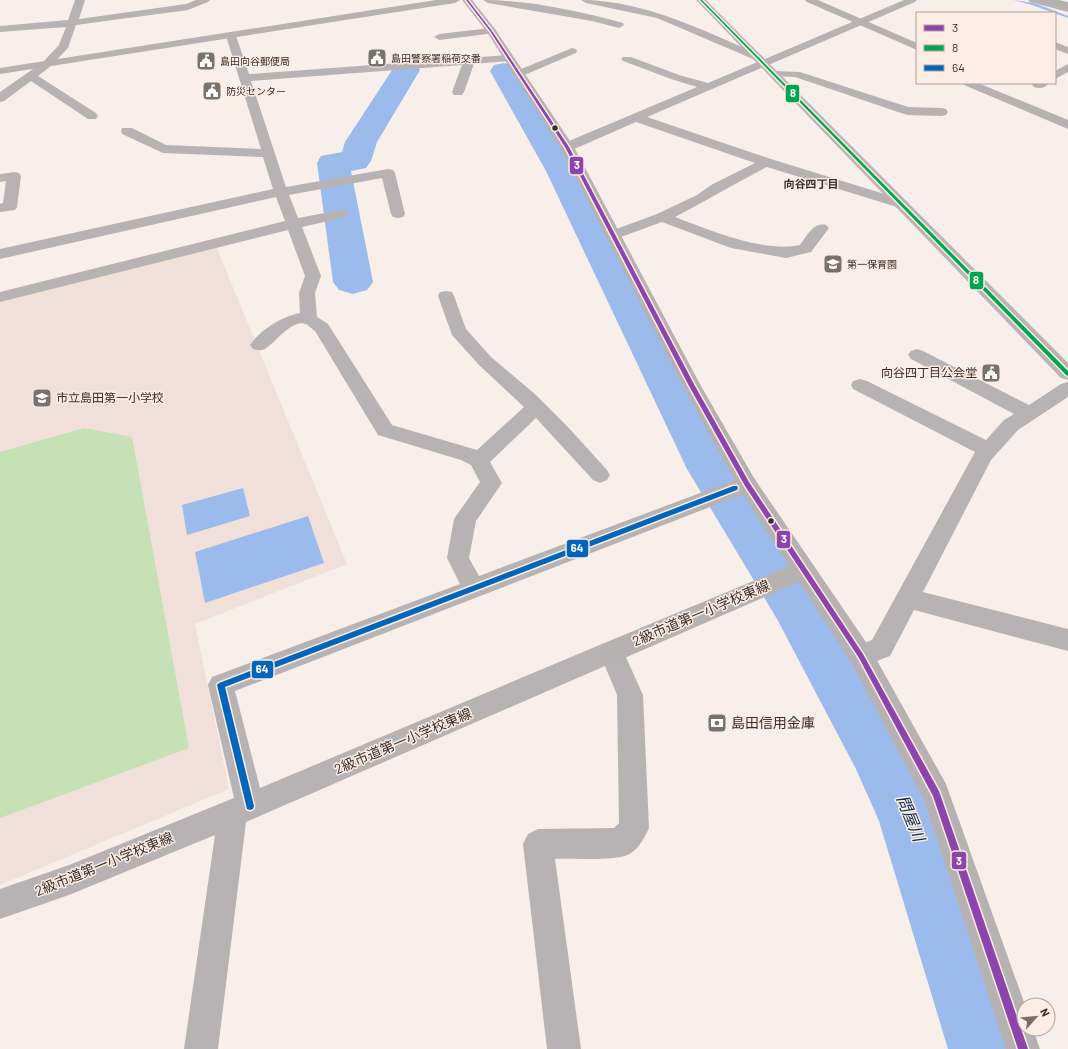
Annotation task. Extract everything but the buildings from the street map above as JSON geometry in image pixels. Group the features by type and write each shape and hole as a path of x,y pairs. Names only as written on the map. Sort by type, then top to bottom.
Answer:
{"highway":[{"path":"1039,1 1068,5"}],"main road":[{"path":"701,0 1068,374"}],"street":[{"path":"0,98 47,64 64,46 80,0"},
{"path":"0,29 71,23 188,7 205,0"},
{"path":"0,71 455,0"},
{"path":"467,0 491,31 567,148 692,386 747,484 800,571 861,656 936,794 1023,1049"},
{"path":"488,0 593,18 619,24"},
{"path":"586,0 660,16 760,60"},
{"path":"810,0 916,47"},
{"path":"567,148 709,87 760,60 861,22 912,0"},
{"path":"1039,1 1068,9"},
{"path":"1039,1 1068,13"},
{"path":"884,2 897,6"},
{"path":"439,37 491,31"},
{"path":"231,36 281,192 313,276 307,293 309,319"},
{"path":"1056,45 1068,51"},
{"path":"245,78 469,61 513,66 572,51"},
{"path":"627,59 675,77 709,87"},
{"path":"458,92 469,61"},
{"path":"1056,75 1067,64"},
{"path":"774,74 796,74 907,111 942,112"},
{"path":"31,76 92,116"},
{"path":"970,84 1068,126"},
{"path":"636,118 766,162 902,204"},
{"path":"127,131 163,149 269,153"},
{"path":"613,235 662,217 702,198 716,188 766,162"},
{"path":"0,254 281,192 388,173 398,214"},
{"path":"0,178 14,176 10,207 0,208"},
{"path":"0,297 292,224 341,214"},
{"path":"662,217 731,243 786,253 805,249 821,228"},
{"path":"446,296 458,331 485,361 536,407 600,475"},
{"path":"259,345 270,334 288,323 300,319 309,319 322,328 385,430 468,455 478,460 491,483 465,519 458,558 474,589"},
{"path":"917,355 1029,413"},
{"path":"860,385 989,450"},
{"path":"861,656 881,648 983,456 1011,425 1068,388"},
{"path":"478,460 536,407"},
{"path":"201,1049 241,809 221,685 747,484"},
{"name":"2級市道第一小学校東線","path":"0,904 69,880 241,809 800,571"},
{"path":"907,598 1068,640"},
{"path":"564,1049 538,844 622,843 634,828 630,695 611,652"}],"shaded area":[{"path":"216,246 347,564 195,624 229,789 0,885 0,299"}],"green space":[{"path":"84,428 132,437 189,748 0,818 0,452"}],"water":[{"path":"243,488 250,516 187,535 182,505"},
{"path":"308,516 324,563 205,603 195,552"}],"waterway":[{"path":"1015,0 1033,4 1055,12"},
{"path":"1056,13 1068,17"},
{"path":"353,282 333,163 355,161 361,142 406,70"},
{"name":"問屋川","path":"504,71 563,171 712,469 797,602 879,747 912,817 989,1049"}],"transit line":[{"name":"3","path":"467,0 491,31 567,147 692,386 747,484 861,656 936,794 1023,1049"},
{"name":"8","path":"701,0 1068,374"},
{"name":"64","path":"250,806 221,685 735,488"}],"place":[{"name":"島田警察署稲荷交番","path":"377,58"},
{"name":"島田向谷郵便局","path":"206,61"},
{"name":"防災センター","path":"212,91"},
{"name":"第一保育園","path":"833,264"},
{"name":"向谷四丁目公会堂","path":"991,373"},
{"name":"市立島田第一小学校","path":"42,398"},
{"name":"島田信用金庫","path":"717,723"}],"district":[{"name":"向谷四丁目","path":"811,184"}]}
